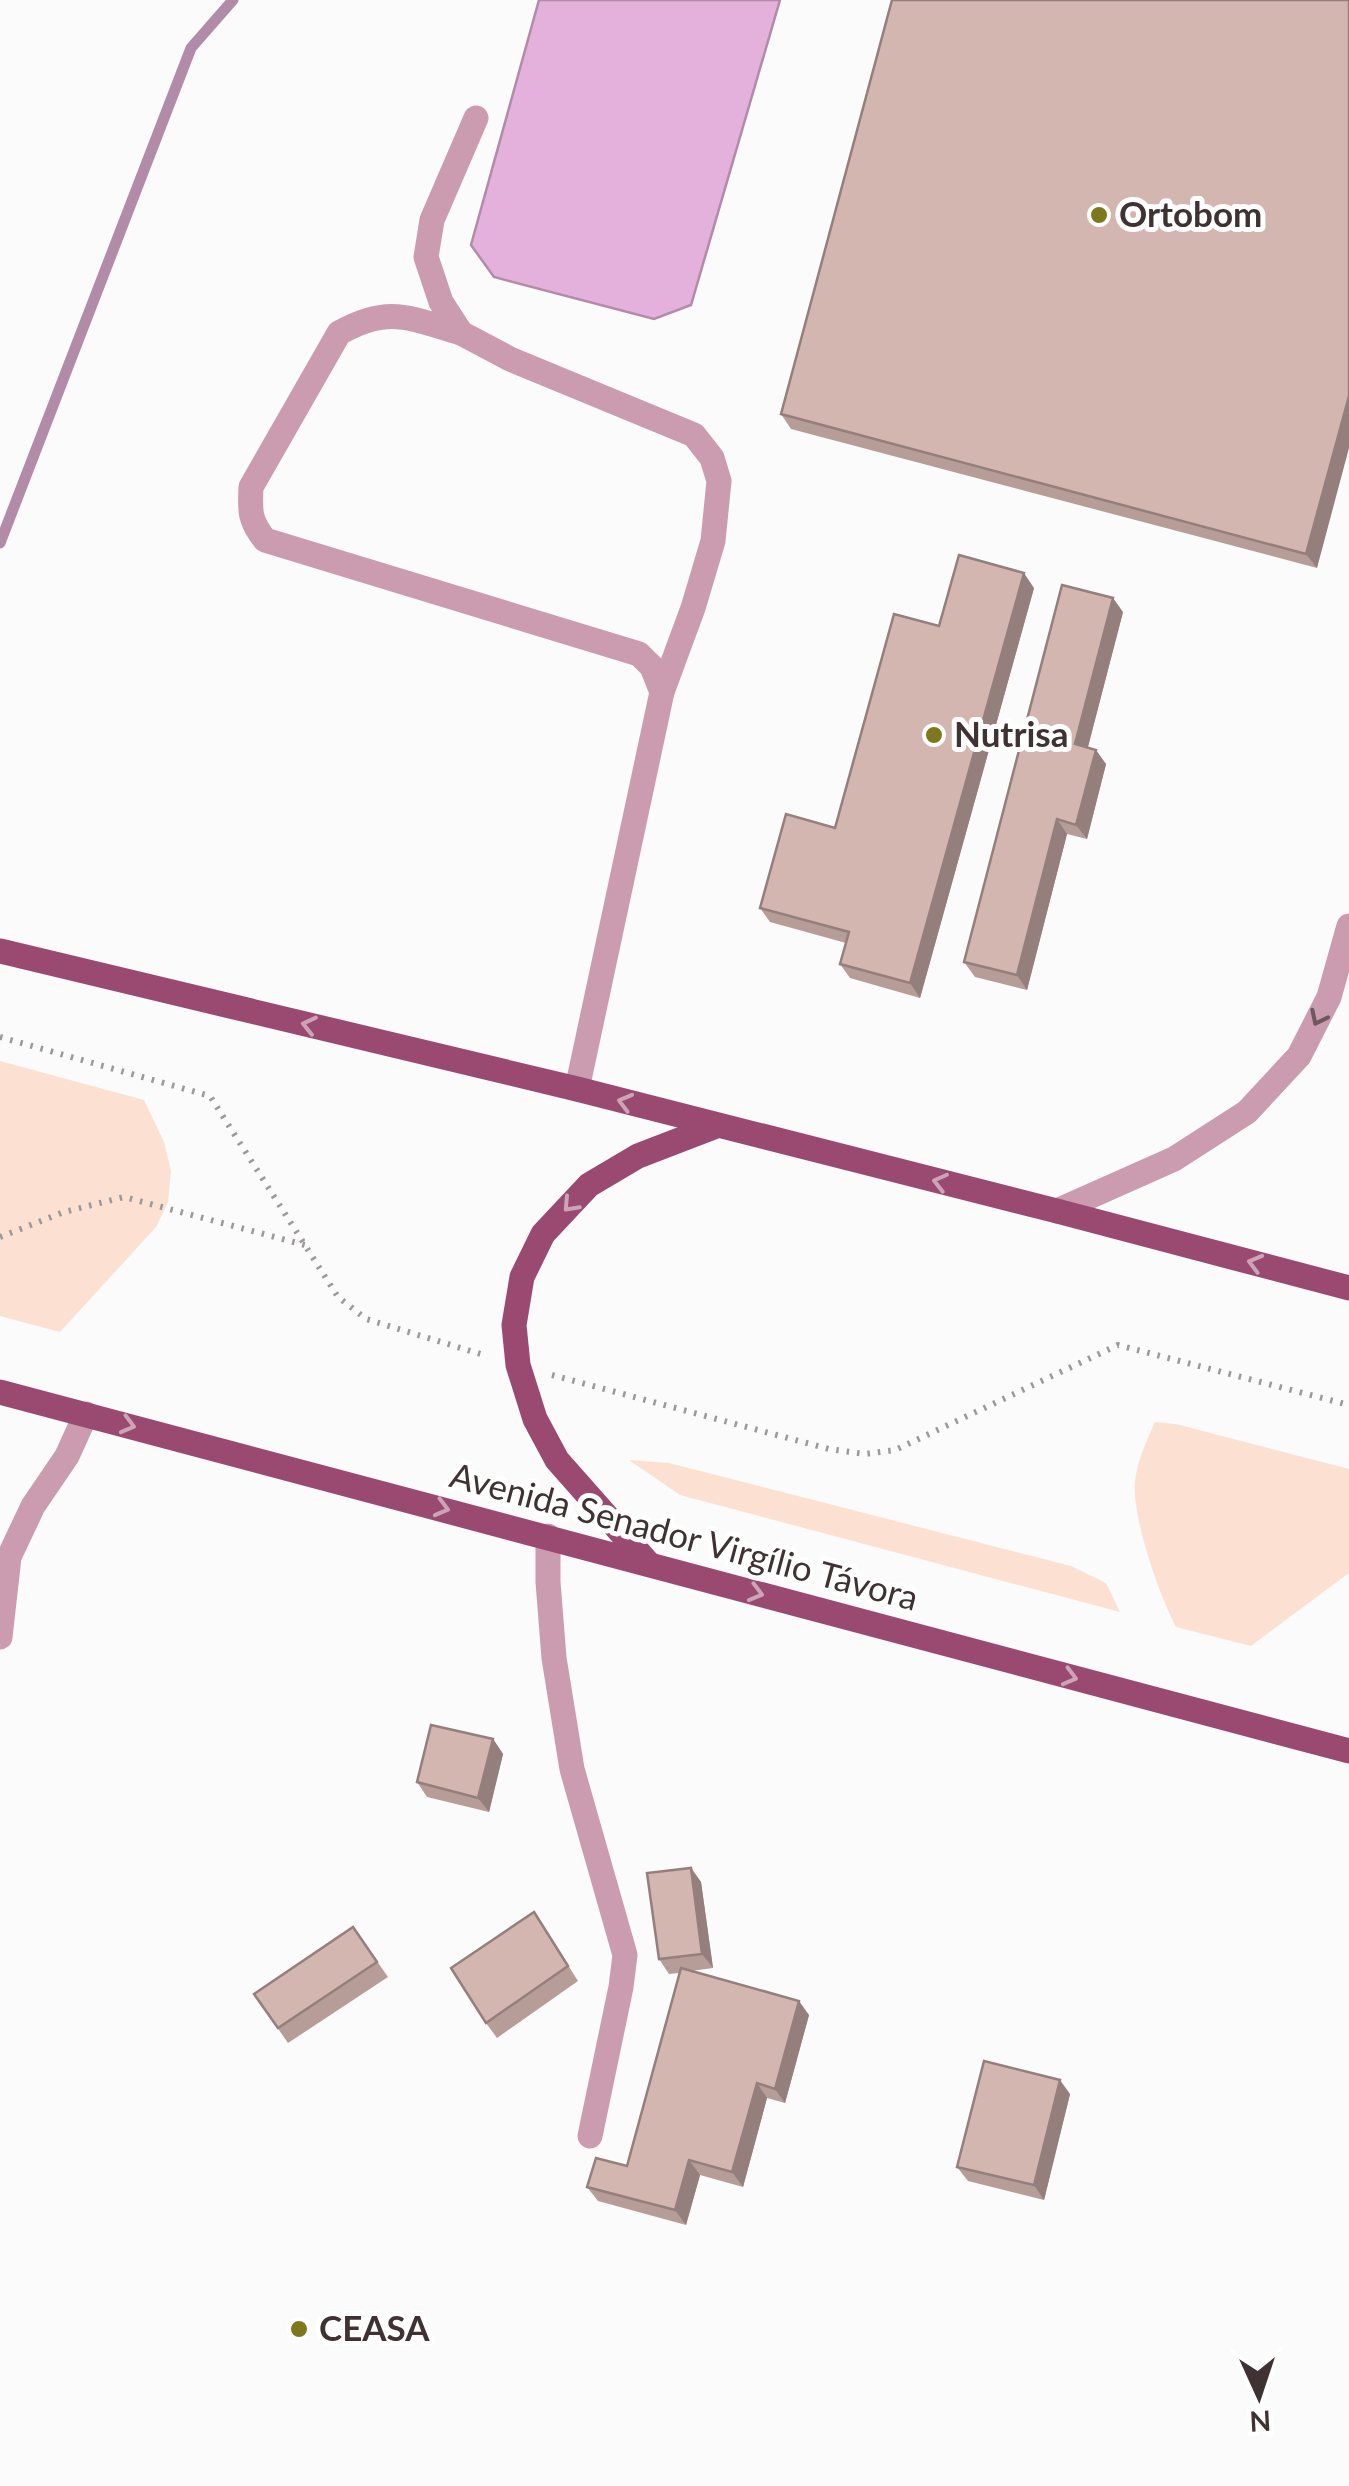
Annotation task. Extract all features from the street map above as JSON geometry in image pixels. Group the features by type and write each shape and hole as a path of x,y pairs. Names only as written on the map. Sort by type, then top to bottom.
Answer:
{"main road":[{"path":"0,951 577,1089 1349,1288"},
{"path":"650,1564 557,1460 535,1418 518,1365 514,1325 522,1277 543,1234 589,1185 638,1156 716,1126"},
{"name":"Avenida Senador Virgílio Távora","path":"0,1392 1349,1751"}],"street":[{"path":"460,333 441,302 426,257 432,220 476,118"},
{"path":"577,1089 662,692 713,540 719,481 712,458 694,436 510,359 460,333 400,315 364,319 338,333 251,487 254,526 265,540 639,654 652,667 662,692"},
{"path":"1058,1211 1174,1159 1248,1112 1299,1056 1329,996 1349,926"},
{"path":"0,1637 4,1548 67,1456 86,1414"},
{"path":"548,1536 554,1658 572,1769 625,1954 590,2136"}],"path":[{"path":"0,1037 210,1096 338,1296 366,1319 586,1385 810,1444 866,1454 895,1450 1118,1345 1349,1406"},
{"path":"0,1236 64,1212 124,1196 306,1245"}],"shaded area":[{"path":"539,0 780,0 691,305 654,319 494,277 471,245"},
{"path":"0,1061 144,1100 164,1142 171,1171 168,1202 156,1227 60,1332 0,1316"},
{"path":"1155,1422 1176,1424 1349,1469 1349,1573 1251,1646 1176,1627 1148,1556 1135,1497 1138,1466"},
{"path":"629,1460 669,1463 1071,1566 1106,1583 1120,1612 680,1495"}],"building":[{"name":"Ortobom","path":"892,0 1349,0 1349,396 1306,554 781,414"},
{"name":"Nutrisa","path":"959,555 1024,573 910,983 840,964 849,932 760,908 786,814 835,828 894,614 939,626"},
{"name":"Nutrisa","path":"1062,585 1113,598 1075,744 1096,750 1076,825 1057,819 1017,975 964,962"},
{"path":"431,1725 493,1739 478,1798 417,1782"},
{"path":"691,1868 702,1954 659,1959 647,1873"},
{"path":"534,1912 568,1966 486,2023 451,1968"},
{"path":"353,1927 377,1962 278,2028 254,1994"},
{"path":"681,1968 799,2001 775,2089 757,2083 732,2172 689,2160 675,2210 587,2187 596,2158 627,2166"},
{"path":"984,2061 1060,2080 1034,2185 957,2167"}],"waterway":[{"path":"0,543 191,48 233,0"}],"place":[{"name":"Ortobom","path":"1099,215"},
{"name":"Nutrisa","path":"934,735"},
{"name":"CEASA","path":"299,2329"}]}
